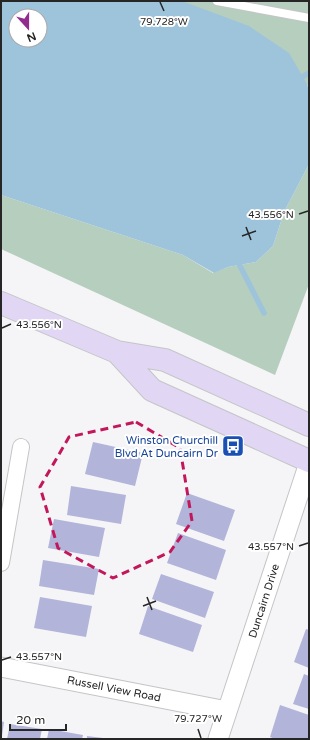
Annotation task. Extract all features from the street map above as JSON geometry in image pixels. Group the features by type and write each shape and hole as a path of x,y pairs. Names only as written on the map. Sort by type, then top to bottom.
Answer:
{"main road":[{"path":"1,303 117,352 165,360 309,425"},
{"path":"117,352 152,390 309,462"}],"street":[{"path":"1,563 21,447"},
{"name":"Duncairn Drive","path":"218,739 309,462"},
{"name":"Russell View Road","path":"1,667 227,711"}],"lane":[{"path":"217,1 309,18"}],"highlighted area":[{"path":"136,422 180,448 192,521 170,552 113,578 58,548 40,487 69,437"}],"green space":[{"path":"182,1 309,1 309,91 307,84"},
{"path":"309,164 309,284 275,375 1,249 1,195 183,255 213,273 228,267 256,262 273,246 284,212"}],"water":[{"path":"1,1 182,1 249,26 289,53 307,84 309,91 309,164 284,212 273,246 256,262 228,267 214,273 183,255 1,195"}],"building":[{"path":"93,442 143,453 135,486 85,474"},
{"path":"71,486 126,495 121,524 67,515"},
{"path":"187,493 235,510 224,541 176,524"},
{"path":"54,519 105,528 99,557 48,548"},
{"path":"178,533 226,550 216,580 167,563"},
{"path":"43,560 99,569 94,595 39,586"},
{"path":"161,574 214,592 205,618 152,599"},
{"path":"40,597 92,606 86,637 34,628"},
{"path":"148,606 202,625 193,652 139,634"},
{"path":"306,629 309,630 309,668 294,662"},
{"path":"304,674 309,676 309,709 293,704"},
{"path":"280,705 309,715 309,739 275,739 270,737"},
{"path":"1,721 4,722 2,736 1,736"},
{"path":"10,724 42,729 40,739 7,739"},
{"path":"49,729 83,735 82,739 47,739"},
{"path":"87,736 103,738 103,739 87,739"}],"waterway":[{"path":"297,80 309,73"},
{"path":"236,258 264,313"}],"place":[{"name":"Winston Churchill Blvd At Duncairn Dr","path":"233,446"}]}
